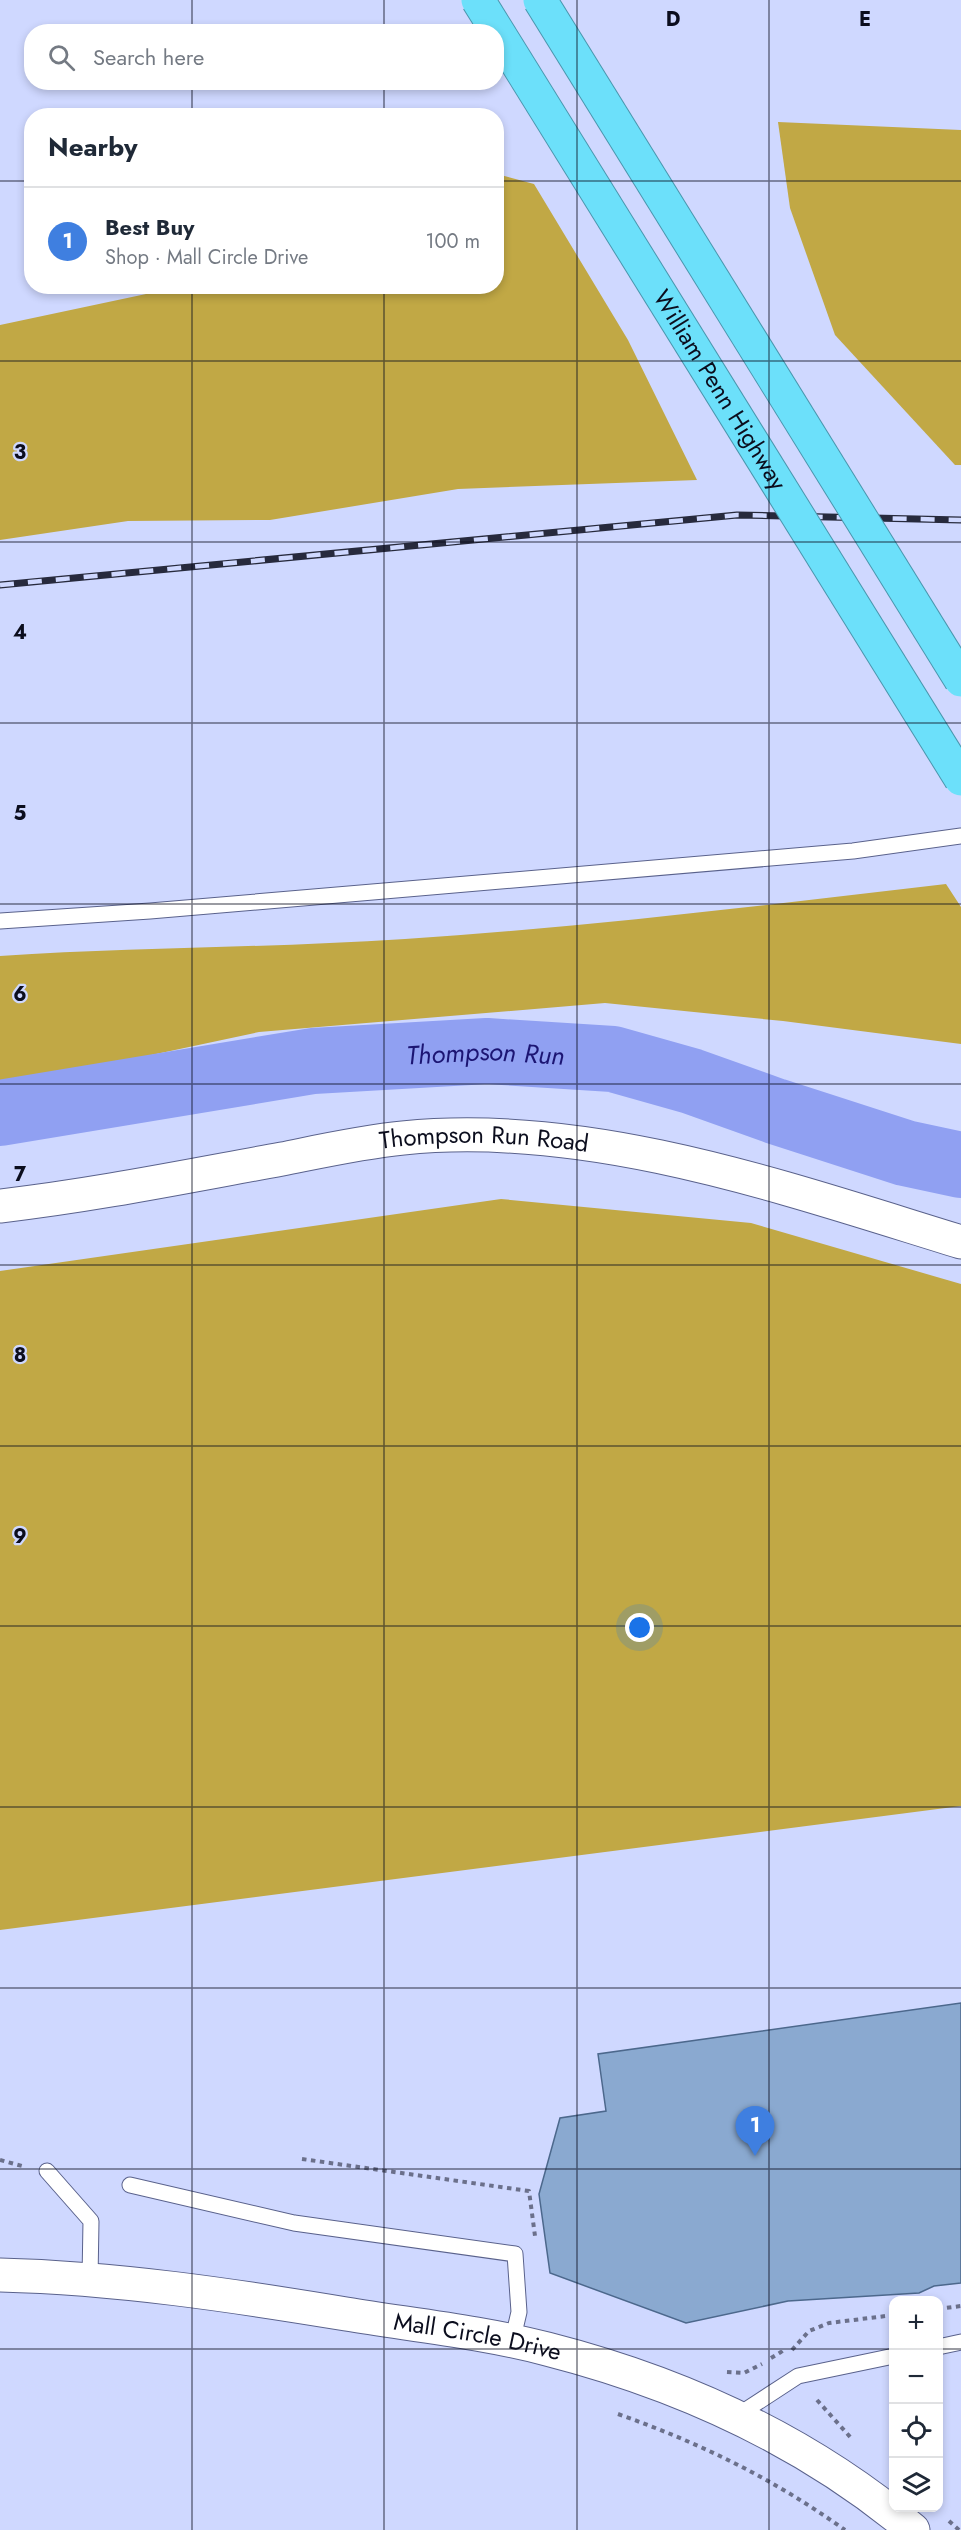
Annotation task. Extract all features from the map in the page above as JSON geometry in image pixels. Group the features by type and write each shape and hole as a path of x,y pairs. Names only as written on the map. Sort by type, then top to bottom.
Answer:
{"highway":[{"name":"William Penn Highway","path":"478,0 493,24"},
{"path":"540,0 961,680"},
{"name":"William Penn Highway","path":"504,42 961,779"}],"street":[{"name":"Thompson Run Road","path":"0,1206 95,1193 404,1138 522,1137 678,1160 767,1183 961,1242"},
{"name":"Mall Circle Drive","path":"0,2276 90,2279 243,2297 512,2342 606,2365 666,2386 735,2417 833,2469 913,2530"}],"lane":[{"path":"0,921 150,911 853,851 961,836"},
{"path":"47,2171 91,2221 90,2279"},
{"path":"130,2185 294,2223 515,2254 519,2312 512,2342"},
{"path":"943,2346 961,2342"},
{"path":"735,2417 798,2376 889,2357"}],"path":[{"path":"302,2159 529,2191 537,2248"},
{"path":"943,2308 961,2306"},
{"path":"785,2357 809,2331 829,2323 889,2316"},
{"path":"618,2414 689,2441 767,2478 845,2530"}],"shaded area":[{"path":"778,122 961,130 961,465 955,465 835,335 790,208"},
{"path":"504,176 534,184 628,340 697,480 458,489 270,520 128,521 0,540 0,325 146,294 504,294"},
{"path":"946,884 961,907 961,1044 783,1021 605,1003 259,1032 34,1080 0,1083 0,956 354,942 473,934 676,915"},
{"path":"501,1199 751,1223 961,1284 961,1806 0,1930 0,1271"}],"building":[{"path":"961,2003 961,2283 934,2286 919,2293 788,2301 686,2323 550,2273 539,2194 560,2118 606,2111 598,2054"}],"waterway":[{"name":"Thompson Run","path":"0,1113 313,1061 487,1051 613,1059 691,1081 905,1153 961,1165"}],"railway":[{"path":"0,585 737,515 961,520"}],"place":[{"name":"Best Buy","path":"755,2156"}]}
